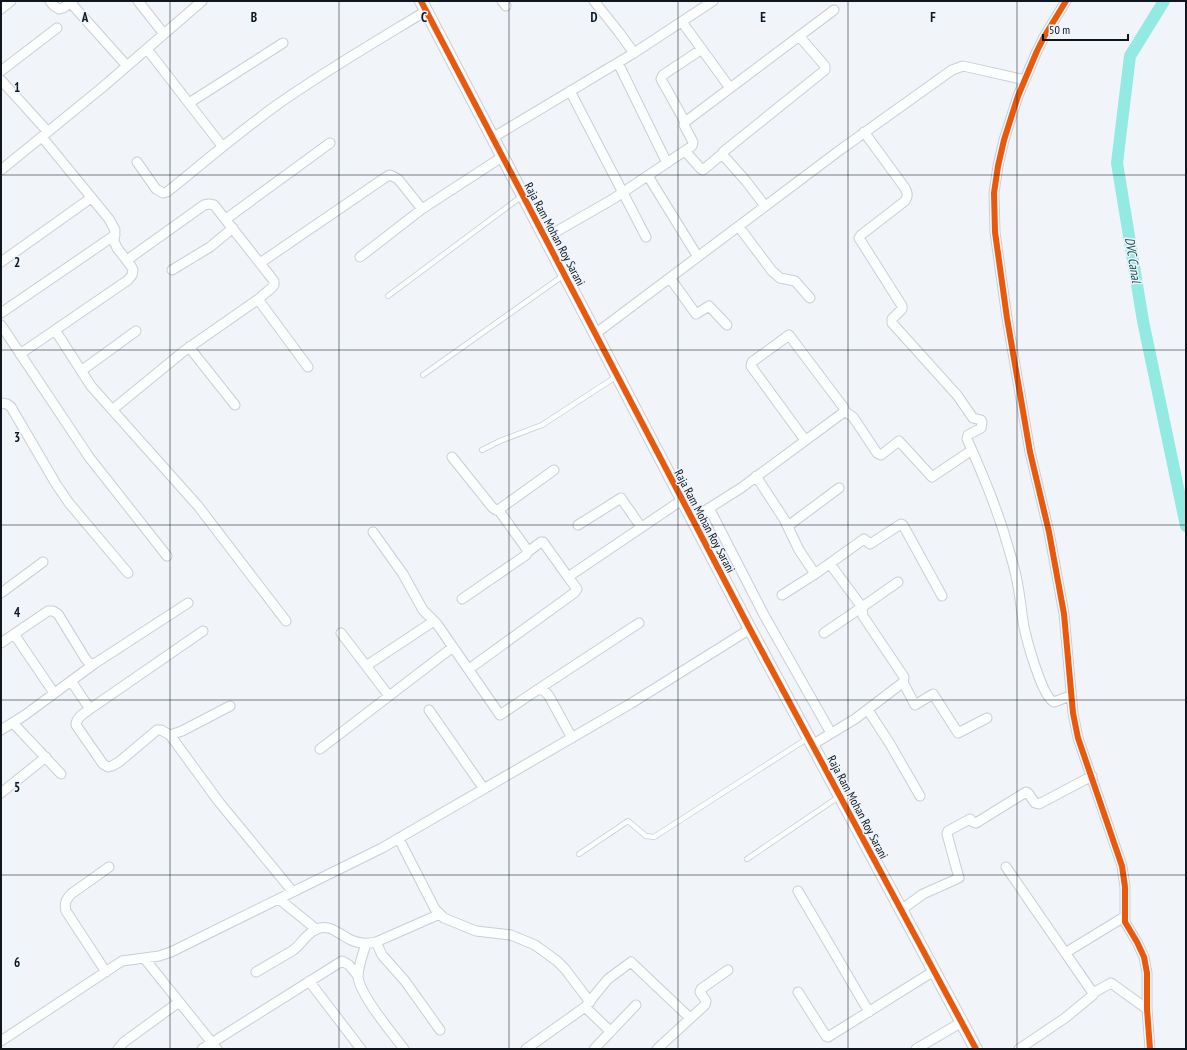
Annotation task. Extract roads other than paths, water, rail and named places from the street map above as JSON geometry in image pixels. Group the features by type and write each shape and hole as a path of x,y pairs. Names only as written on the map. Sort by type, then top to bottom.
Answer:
{"street":[{"path":"1,9 11,1"},
{"path":"50,1 58,9 63,8 71,2 127,66"},
{"path":"138,1 164,34"},
{"path":"1,170 148,49 202,1"},
{"path":"594,1 634,53"},
{"path":"492,138 618,63 713,1"},
{"path":"1066,1 1044,37 1024,80 1004,140 994,193 995,232 1007,318 1030,452 1049,532 1064,614 1069,664 1070,696 1078,738 1122,866 1125,887 1125,922 1144,957 1147,973 1147,1009 1150,1049"},
{"path":"137,162 156,189 163,193 168,192 222,146 275,106 423,6"},
{"name":"Raja Ram Mohan Roy Sarani","path":"423,6 750,629 976,1049"},
{"path":"685,122 834,10"},
{"path":"682,22 730,88"},
{"path":"1,71 57,28"},
{"path":"685,151 703,170 723,152 825,70 825,66 799,36"},
{"path":"189,103 283,43"},
{"path":"148,49 222,146"},
{"path":"545,238 622,193 692,146 693,142 684,125 685,122 661,79 669,71 702,50"},
{"path":"618,63 668,163"},
{"path":"595,334 864,132 958,67 962,66 1024,80"},
{"path":"1,80 45,135 91,198 109,219 115,230 114,241 117,248 133,270 132,275 128,280 20,354"},
{"path":"570,91 646,237"},
{"path":"864,132 905,188 908,193 908,197 859,238 902,306 902,310 892,319 892,323 957,395 973,418 981,420 982,422 981,428 967,437 996,508 1006,539 1016,576 1024,627 1033,661 1042,685 1052,701 1070,696"},
{"path":"226,219 330,143"},
{"path":"722,154 746,181 765,206"},
{"path":"360,257 422,209 502,157"},
{"path":"260,263 386,176 390,175 398,179 422,209"},
{"path":"648,176 698,257"},
{"path":"1,262 91,198"},
{"path":"112,410 189,347 260,298 274,285 274,281 226,219 214,205 209,204 204,205 127,260"},
{"path":"739,227 772,272 780,278 796,281 810,298"},
{"path":"172,270 206,250 233,228"},
{"path":"1,313 115,235"},
{"path":"670,278 696,314 709,306 727,325"},
{"path":"260,298 260,302 308,367"},
{"path":"1,325 89,457 167,556"},
{"path":"55,330 91,386 198,506 286,621"},
{"path":"81,371 136,331"},
{"path":"805,440 751,366 752,362 788,335 790,335 844,408 844,411 853,417 877,453 881,455 899,441 932,477 972,450"},
{"path":"189,347 235,405"},
{"path":"1,403 7,404 11,407 56,484 69,503 128,573"},
{"path":"692,519 756,476 843,414 844,411"},
{"path":"452,457 492,507 496,510 500,510 528,551"},
{"path":"500,510 554,470"},
{"path":"756,476 788,526 799,550 815,574"},
{"path":"788,526 839,488"},
{"path":"578,525 621,498 641,528"},
{"path":"568,577 682,500"},
{"path":"709,508 764,615 831,734"},
{"path":"782,596 864,539 870,544 901,524 903,525 942,596"},
{"path":"373,532 403,574 423,610 434,621 500,715 639,623"},
{"path":"462,599 526,555 528,551 541,542 544,542 576,590 574,593 469,669"},
{"path":"1,593 43,562"},
{"path":"830,564 864,606"},
{"path":"824,633 898,582"},
{"path":"1,730 54,694 94,664 188,603"},
{"path":"864,606 862,609 863,616 904,677 903,684 915,705 932,694 958,733 987,718"},
{"path":"1,643 48,611 54,611 62,619 85,658 89,663 94,664"},
{"path":"366,666 434,621"},
{"path":"1,1041 122,962 159,956 171,952 399,839 630,704 750,629"},
{"path":"203,631 79,717 76,725 103,764 108,767 119,762 157,730 161,730 170,735 215,796 293,892"},
{"path":"341,633 389,696"},
{"path":"14,634 54,694"},
{"path":"320,749 453,647"},
{"path":"71,681 90,709"},
{"path":"810,741 831,734 868,710 903,684"},
{"path":"537,690 546,691 572,738"},
{"path":"170,735 182,731 230,706"},
{"path":"429,710 484,789"},
{"path":"868,710 890,744 920,796"},
{"path":"13,723 61,774"},
{"path":"1,793 46,757"},
{"path":"901,910 923,894 959,878 947,834 948,831 970,819 976,823 1026,792 1035,803 1039,804 1092,776"},
{"path":"399,839 440,914 444,918 476,931 511,935 535,945 557,961 565,969 587,1004 610,1031"},
{"path":"106,972 66,911 65,906 66,900 71,894 109,867"},
{"path":"1006,867 1093,993"},
{"path":"798,891 869,1012"},
{"path":"279,899 316,929"},
{"path":"256,972 298,947 306,936 316,929 328,927 351,940 366,944 376,942 440,914"},
{"path":"1065,953 1124,917"},
{"path":"376,942 382,955 404,981 440,1030"},
{"path":"366,944 359,967 358,976 362,991 404,1049"},
{"path":"144,958 214,1046"},
{"path":"202,1049 214,1046 309,981 342,961 349,965 358,976"},
{"path":"531,1048 587,1004 608,979 631,962 690,1018"},
{"path":"657,1049 706,1003 700,992 701,989 728,970"},
{"path":"798,992 828,1037 934,971"},
{"path":"309,981 361,1049"},
{"path":"1020,1049 1070,1013 1093,995 1093,993 1111,983 1147,1009"},
{"path":"118,1049 124,1042 179,1002"},
{"path":"594,1049 636,1004"},
{"path":"916,1049 962,1022"}],"lane":[{"path":"388,296 522,196"},
{"path":"423,375 564,275"},
{"path":"482,450 500,441 542,425 617,376"},
{"path":"579,854 628,820 646,836 654,837 810,741"},
{"path":"747,859 840,796"}],"waterway":[{"name":"DVC Canal","path":"1164,1 1130,56 1117,163 1143,321 1186,526"}]}
